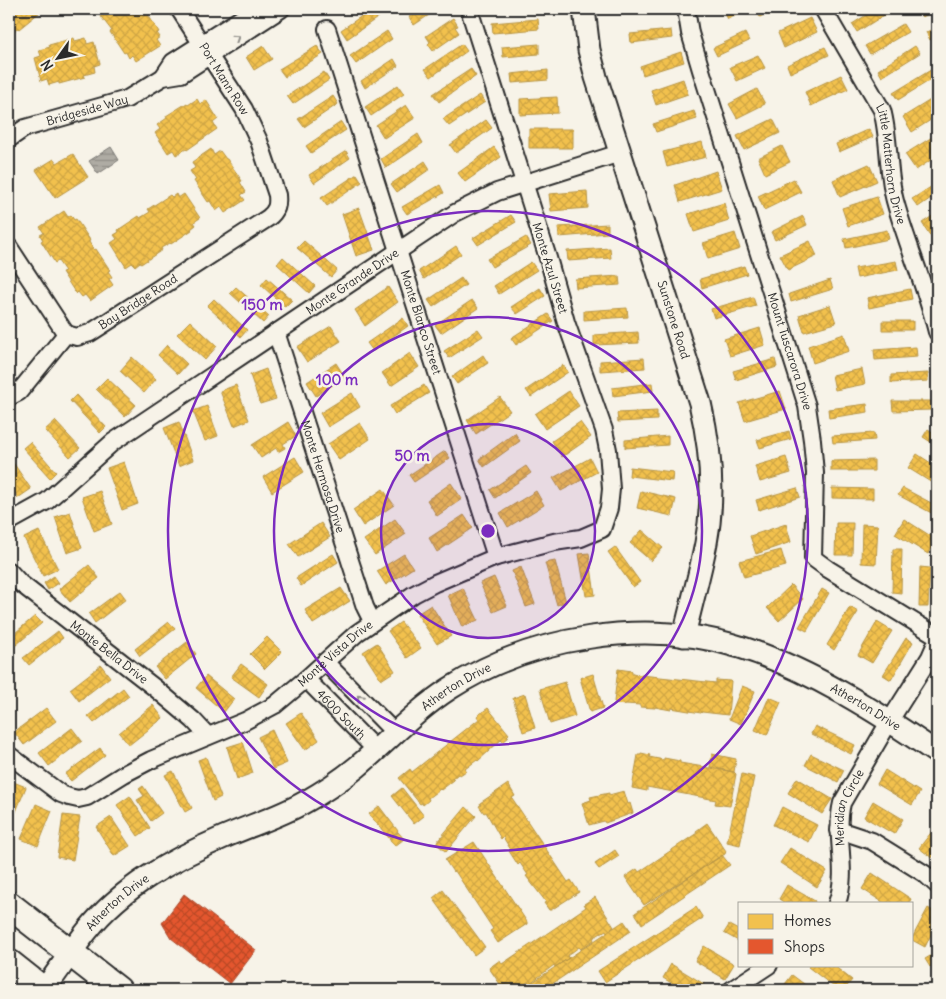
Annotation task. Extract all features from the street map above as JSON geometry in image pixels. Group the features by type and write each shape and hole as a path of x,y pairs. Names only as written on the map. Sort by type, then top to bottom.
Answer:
{"main road":[{"path":"9,905 118,990"},
{"path":"9,922 40,945 71,953"},
{"path":"9,963 44,990"}],"street":[{"name":"Port Mann Row","path":"179,9 244,109 259,141 277,195 278,203 276,210"},
{"name":"Bridgeside Way","path":"9,139 25,128 127,99 163,77 181,74 206,50 256,9"},
{"name":"Bridgeside Way","path":"206,50 281,9"},
{"name":"Monte Azul Street","path":"469,9 548,258 566,322 604,430 608,450 611,489 609,508 602,529"},
{"name":"Sunstone Road","path":"584,9 589,50 700,403 710,454 711,489 708,533 684,636"},
{"name":"Mount Tuscarora Drive","path":"686,9 690,33 701,70 807,406 815,473 813,558 937,636"},
{"name":"Little Matterhorn Drive","path":"823,9 882,110 887,130 894,199 931,307 937,332"},
{"name":"Monte Blanco Street","path":"327,29 496,558"},
{"name":"Monte Grande Drive","path":"9,522 46,501 112,442 438,224 477,200 620,153"},
{"name":"Bay Bridge Road","path":"66,334 77,336 90,333 268,218 276,210"},
{"path":"9,247 66,334 19,392 9,397"},
{"name":"Monte Hermosa Drive","path":"276,332 365,607 372,621"},
{"name":"Monte Vista Drive","path":"9,754 61,794 78,799 87,798 124,774 151,760 245,721 275,705 356,633 414,594 496,558 544,544 581,538 602,529"},
{"name":"Monte Bella Drive","path":"9,571 20,584 168,699 193,720 208,736"},
{"name":"Atherton Drive","path":"44,990 98,919 138,883 199,848 279,816 304,803 333,786 449,689 504,661 539,648 611,634 684,636 739,646 776,660 818,680 937,753"},
{"name":"Meridian Circle","path":"837,902 841,892 843,866 838,830 842,803 889,722 930,657 937,641"},
{"name":"4600 South","path":"325,662 395,733"},
{"name":"4600 South","path":"306,679 376,750"},
{"path":"838,830 872,841 925,874 937,885"},
{"path":"731,990 767,966"}],"shaded area":[{"path":"111,147 119,160 98,174 89,161"}],"building: Homes":[{"path":"9,9 40,9 38,11 40,12 10,34"},
{"path":"95,9 145,10 159,32 157,33 160,37 156,40 160,46 136,61 132,55 129,58"},
{"path":"372,9 379,9 383,14 347,39 341,30"},
{"path":"422,9 438,9 414,25 409,17"},
{"path":"722,9 732,9 736,15 728,19"},
{"path":"756,9 774,9 760,17"},
{"path":"876,9 894,9 857,32 852,24"},
{"path":"918,9 937,9 937,10 922,17"},
{"path":"453,18 458,26 455,27 459,33 433,51 428,44 430,42 426,36"},
{"path":"810,18 817,32 784,48 778,33"},
{"path":"538,19 539,29 493,33 492,23"},
{"path":"903,24 908,32 870,54 865,46"},
{"path":"937,28 937,37 930,40 926,32"},
{"path":"671,30 672,38 631,43 630,34"},
{"path":"387,31 392,39 356,64 350,56"},
{"path":"745,33 749,41 717,56 713,48"},
{"path":"74,38 75,41 86,38 87,44 94,42 100,64 94,66 95,72 84,75 85,77 59,84 59,82 49,85 47,79 41,81 35,58 41,56 39,50"},
{"path":"462,44 467,51 431,77 425,69"},
{"path":"539,44 539,54 503,57 502,47"},
{"path":"263,46 272,59 254,70 246,57"},
{"path":"317,46 323,54 285,77 279,69"},
{"path":"915,46 920,53 882,77 878,70"},
{"path":"825,47 829,55 790,73 787,65"},
{"path":"681,52 684,62 643,75 640,66"},
{"path":"758,55 765,68 737,81 730,67"},
{"path":"394,59 398,66 365,88 361,81"},
{"path":"934,68 937,76 898,100 893,93"},
{"path":"471,69 476,76 439,102 433,94"},
{"path":"548,70 548,80 512,83 511,74"},
{"path":"324,72 329,80 293,104 287,96"},
{"path":"841,75 848,89 811,106 805,92"},
{"path":"683,79 688,94 656,105 651,90"},
{"path":"398,85 404,94 371,116 365,107"},
{"path":"757,89 765,104 737,118 729,104"},
{"path":"480,95 485,102 449,126 443,119"},
{"path":"333,96 338,104 304,127 298,119"},
{"path":"557,97 558,113 520,115 520,99"},
{"path":"197,99 200,104 206,100 218,119 213,123 217,129 187,150 176,155 173,150 168,153 155,133 160,129 157,125 167,118 166,116"},
{"path":"932,99 937,107 937,116 912,132 903,117"},
{"path":"406,105 415,118 384,138 376,125"},
{"path":"694,111 697,119 656,132 653,124"},
{"path":"773,119 780,133 744,150 737,136"},
{"path":"486,120 492,128 456,153 450,145"},
{"path":"341,122 346,130 311,153 306,146"},
{"path":"529,129 573,129 573,148 529,148"},
{"path":"869,129 873,137 839,152 836,144"},
{"path":"418,134 423,143 386,168 381,159"},
{"path":"937,134 937,156 916,170 905,154"},
{"path":"702,142 706,157 667,167 663,152"},
{"path":"782,146 790,162 765,174 758,158"},
{"path":"494,147 501,157 465,182 458,173"},
{"path":"211,149 214,155 220,151 227,159 242,181 240,182 246,192 241,195 245,200 225,213 221,207 216,211 210,201 208,202 194,181 196,180 190,171 195,168 192,162"},
{"path":"346,151 350,158 314,183 309,175"},
{"path":"73,154 88,177 55,198 36,170 54,159 57,163"},
{"path":"425,161 430,169 397,192 391,184"},
{"path":"869,164 877,181 840,197 833,180"},
{"path":"716,171 722,189 680,202 675,185"},
{"path":"357,174 362,182 327,206 321,198"},
{"path":"794,179 801,192 764,210 758,196"},
{"path":"937,183 937,194 918,207 912,199"},
{"path":"440,185 444,193 407,214 402,207"},
{"path":"587,191 588,208 551,211 549,194"},
{"path":"176,194 178,198 184,194 200,218 194,222 196,225 192,230 171,244 161,248 162,250 141,264 140,262 135,266 132,263 126,267 111,243 117,239 114,235 119,232 118,230 139,216 140,218 150,212 148,209 170,195 172,197"},
{"path":"877,197 883,214 848,226 842,208"},
{"path":"724,203 729,221 694,232 688,214"},
{"path":"359,208 374,250 356,256 342,214"},
{"path":"64,211 68,217 71,215 74,220 76,219 90,240 89,242 94,250 96,249 110,270 108,271 112,277 109,279 113,285 90,301 85,295 82,297 78,292 76,294 62,272 65,271 58,261 55,263 41,241 43,240 40,235 44,233 40,227"},
{"path":"937,213 937,233 931,237 922,223"},
{"path":"511,215 516,222 478,245 473,238"},
{"path":"803,216 807,225 775,240 771,232"},
{"path":"608,224 608,233 559,237 558,227"},
{"path":"887,230 889,239 846,248 844,239"},
{"path":"735,233 740,249 708,259 703,243"},
{"path":"526,237 531,245 492,267 487,259"},
{"path":"304,241 337,270 331,277 297,248"},
{"path":"810,241 817,256 788,270 780,255"},
{"path":"456,246 461,254 424,279 419,271"},
{"path":"610,248 611,258 568,261 567,251"},
{"path":"283,257 315,286 309,293 277,264"},
{"path":"896,261 898,270 857,278 855,268"},
{"path":"531,262 537,270 499,294 494,286"},
{"path":"744,266 747,274 702,288 700,279"},
{"path":"619,276 620,285 576,288 575,279"},
{"path":"267,278 292,300 285,307 261,285"},
{"path":"461,278 466,285 433,307 428,300"},
{"path":"830,280 833,289 791,302 789,294"},
{"path":"236,287 269,316 263,323 230,293"},
{"path":"388,287 398,302 365,326 355,310"},
{"path":"540,288 545,296 517,314 511,307"},
{"path":"910,289 912,299 869,308 867,298"},
{"path":"753,297 756,306 714,318 711,309"},
{"path":"214,299 247,330 241,337 207,306"},
{"path":"472,300 478,308 441,333 435,325"},
{"path":"830,305 836,323 804,332 799,315"},
{"path":"627,308 628,317 584,320 584,311"},
{"path":"548,314 553,321 516,345 511,338"},
{"path":"403,318 408,326 373,351 367,343"},
{"path":"190,321 217,346 205,360 177,334"},
{"path":"882,321 913,321 913,330 882,330"},
{"path":"331,326 341,341 307,362 297,347"},
{"path":"760,328 765,345 730,356 724,339"},
{"path":"478,329 483,336 449,358 444,351"},
{"path":"638,332 639,343 594,345 594,335"},
{"path":"844,334 849,351 813,363 808,346"},
{"path":"167,345 187,364 178,374 158,355"},
{"path":"916,347 917,357 875,360 874,350"},
{"path":"410,353 419,367 391,386 382,373"},
{"path":"483,355 488,363 457,384 452,377"},
{"path":"132,357 156,379 144,393 120,371"},
{"path":"644,358 645,368 600,371 600,361"},
{"path":"775,359 777,367 736,380 733,371"},
{"path":"336,363 345,377 316,396 307,382"},
{"path":"563,365 568,372 531,397 526,390"},
{"path":"266,369 276,399 260,404 250,375"},
{"path":"862,369 865,384 835,390 832,375"},
{"path":"928,373 928,381 891,383 891,375"},
{"path":"107,378 136,405 125,417 96,389"},
{"path":"652,383 653,391 613,396 612,388"},
{"path":"236,385 249,420 234,426 220,391"},
{"path":"424,385 429,393 395,414 390,406"},
{"path":"569,391 579,406 545,429 535,414"},
{"path":"780,391 786,409 745,421 739,403"},
{"path":"352,393 360,407 328,427 320,413"},
{"path":"76,395 106,427 100,433 70,401"},
{"path":"500,397 510,411 476,434 467,420"},
{"path":"892,401 931,401 932,410 893,411"},
{"path":"867,404 868,412 829,418 828,409"},
{"path":"207,406 218,436 205,441 193,411"},
{"path":"657,411 657,420 618,422 617,413"},
{"path":"55,421 80,448 70,457 45,430"},
{"path":"179,422 193,460 179,466 164,428"},
{"path":"288,422 296,436 283,444 285,448 278,452 276,448 261,458 252,445"},
{"path":"580,422 591,437 562,457 552,441"},
{"path":"360,423 370,439 339,460 328,444"},
{"path":"928,429 937,435 937,446 923,437"},
{"path":"789,431 791,439 760,448 757,440"},
{"path":"515,433 520,441 484,467 479,459"},
{"path":"874,433 875,440 833,443 832,436"},
{"path":"668,436 668,445 625,448 625,440"},
{"path":"30,442 56,472 50,478 23,448"},
{"path":"445,451 450,458 414,482 409,475"},
{"path":"917,454 937,467 937,486 908,468"},
{"path":"295,457 304,472 272,492 263,477"},
{"path":"786,457 791,473 760,482 755,466"},
{"path":"590,458 597,472 561,491 553,478"},
{"path":"874,460 874,471 831,471 831,461"},
{"path":"12,461 31,489 18,498 9,484 9,463"},
{"path":"124,462 138,504 122,510 107,468"},
{"path":"526,466 531,473 495,498 490,490"},
{"path":"630,467 673,472 672,481 629,476"},
{"path":"451,483 462,499 437,516 427,500"},
{"path":"797,488 800,497 759,510 756,500"},
{"path":"832,488 873,489 873,499 832,498"},
{"path":"903,488 937,506 937,516 898,495"},
{"path":"383,489 394,505 363,526 353,510"},
{"path":"100,491 112,524 94,531 82,497"},
{"path":"536,491 544,505 508,527 500,513"},
{"path":"641,491 676,499 672,516 637,508"},
{"path":"70,512 82,548 67,553 55,517"},
{"path":"464,515 473,528 437,552 429,538"},
{"path":"395,519 406,534 375,555 364,540"},
{"path":"904,519 937,540 928,554 895,534"},
{"path":"321,523 330,537 298,557 289,544"},
{"path":"836,523 853,523 852,555 835,555"},
{"path":"786,524 791,542 756,554 750,536"},
{"path":"862,524 878,525 876,564 861,563"},
{"path":"642,530 663,548 651,561 630,543"},
{"path":"39,531 58,569 43,576 24,538"},
{"path":"615,547 640,582 633,587 608,552"},
{"path":"893,549 902,549 901,593 892,592"},
{"path":"781,550 786,566 744,577 739,561"},
{"path":"589,553 595,595 586,596 579,554"},
{"path":"333,554 338,562 301,586 296,578"},
{"path":"404,554 413,568 386,585 377,571"},
{"path":"555,561 566,602 557,605 545,563"},
{"path":"89,565 99,578 70,602 59,589"},
{"path":"521,567 535,604 526,607 512,571"},
{"path":"920,567 930,568 928,607 919,607"},
{"path":"54,576 59,583 48,590 44,583"},
{"path":"494,577 507,606 493,612 480,583"},
{"path":"791,585 803,599 779,621 767,608"},
{"path":"341,588 350,601 313,624 305,610"},
{"path":"463,588 478,620 462,627 448,595"},
{"path":"822,589 829,593 807,631 799,627"},
{"path":"120,591 126,599 95,623 89,614"},
{"path":"431,605 451,636 437,644 417,614"},
{"path":"850,607 858,612 834,650 827,645"},
{"path":"35,616 42,623 9,651 9,638"},
{"path":"169,622 175,629 140,656 135,649"},
{"path":"401,622 421,648 407,658 388,631"},
{"path":"877,622 892,631 872,663 858,655"},
{"path":"58,631 63,638 29,665 23,658"},
{"path":"267,637 282,652 265,669 250,654"},
{"path":"906,638 913,642 891,680 883,675"},
{"path":"187,642 196,654 165,679 155,667"},
{"path":"377,643 395,671 381,680 363,652"},
{"path":"241,664 268,684 259,697 231,677"},
{"path":"101,665 110,677 79,701 70,689"},
{"path":"618,669 632,671 632,674 716,683 716,680 731,681 728,715 617,704 614,702"},
{"path":"593,674 603,708 590,712 580,678"},
{"path":"206,676 234,699 224,712 196,688"},
{"path":"565,682 575,716 550,724 540,689"},
{"path":"742,686 755,691 741,724 729,719"},
{"path":"123,688 129,696 94,723 88,716"},
{"path":"525,694 535,728 523,732 513,698"},
{"path":"769,697 781,702 767,735 755,730"},
{"path":"153,705 163,718 129,745 119,733"},
{"path":"46,708 56,721 24,745 14,732"},
{"path":"488,708 509,734 507,736 509,737 503,742 501,740 478,761 465,769 466,771 460,775 458,774 452,779 454,780 428,798 429,800 423,805 422,803 420,804 399,778 410,769 412,772 479,719 477,716"},
{"path":"301,713 319,740 305,750 286,723"},
{"path":"815,726 855,745 851,754 811,734"},
{"path":"72,728 82,741 49,766 39,753"},
{"path":"272,730 287,763 273,769 258,737"},
{"path":"243,742 253,773 237,779 227,747"},
{"path":"100,748 105,755 71,781 65,774"},
{"path":"641,753 650,755 649,757 664,760 664,758 680,761 680,763 734,772 736,774 730,806 715,804 716,800 647,787 647,791 632,788 638,755 641,755"},
{"path":"712,754 736,759 734,772 710,767"},
{"path":"811,754 844,770 838,782 805,765"},
{"path":"206,757 221,797 213,801 198,760"},
{"path":"885,770 920,792 912,805 877,784"},
{"path":"173,771 192,808 185,812 165,775"},
{"path":"742,774 754,777 740,845 727,842"},
{"path":"797,778 832,799 822,814 788,793"},
{"path":"11,781 26,787 11,824 9,823 9,787"},
{"path":"508,784 515,796 512,798 568,882 571,880 579,892 551,910 549,910 544,903 546,902 526,876 528,875 520,863 518,865 509,851 511,850 503,837 501,839 486,812 484,813 479,806 481,805 480,803"},
{"path":"143,786 162,813 151,821 137,800 144,796 139,789"},
{"path":"402,788 424,816 414,824 392,796"},
{"path":"624,791 633,813 605,823 604,821 589,825 582,803 591,800 590,797"},
{"path":"130,796 150,828 138,836 117,805"},
{"path":"873,801 903,819 894,834 864,817"},
{"path":"36,804 52,811 38,846 21,839"},
{"path":"379,806 398,831 389,838 369,814"},
{"path":"466,807 476,816 446,852 436,843"},
{"path":"782,807 817,825 809,842 773,825"},
{"path":"63,815 80,817 73,860 57,857"},
{"path":"111,817 130,846 114,856 96,827"},
{"path":"707,823 726,851 725,854 644,905 625,877 637,869 639,872 697,833 696,831"},
{"path":"937,825 937,850 932,858 919,848"},
{"path":"398,832 404,839 395,846 389,839"},
{"path":"474,842 527,922 527,924 498,943 490,931 493,929 455,871 453,872 445,860"},
{"path":"790,848 827,871 817,887 780,863"},
{"path":"615,850 619,856 599,869 595,864"},
{"path":"722,855 730,865 642,924 635,913"},
{"path":"872,873 911,899 910,902 882,902 862,889"},
{"path":"787,885 815,901 784,902 779,899"},
{"path":"443,890 485,947 474,955 433,898"},
{"path":"595,897 614,927 593,938 594,940 581,949 579,947 567,956 569,958 555,967 554,965 529,984 528,982 516,990 504,990 489,968 500,960 502,964 586,907 584,904"},
{"path":"696,907 703,918 605,982 598,971"},
{"path":"928,908 937,913 937,922 925,947 914,941 914,934"},
{"path":"624,921 631,931 543,990 521,990"},
{"path":"729,925 738,930 738,941 724,933"},
{"path":"704,946 734,964 725,979 695,961"},
{"path":"937,952 937,962 930,967 925,959"},
{"path":"671,964 704,984 700,990 683,990 663,978"},
{"path":"834,966 852,980 844,990 838,990 808,967"},
{"path":"792,975 812,990 784,990 782,988"}],"building: Shops":[{"path":"184,894 256,950 230,984 171,938 162,923"}]}
